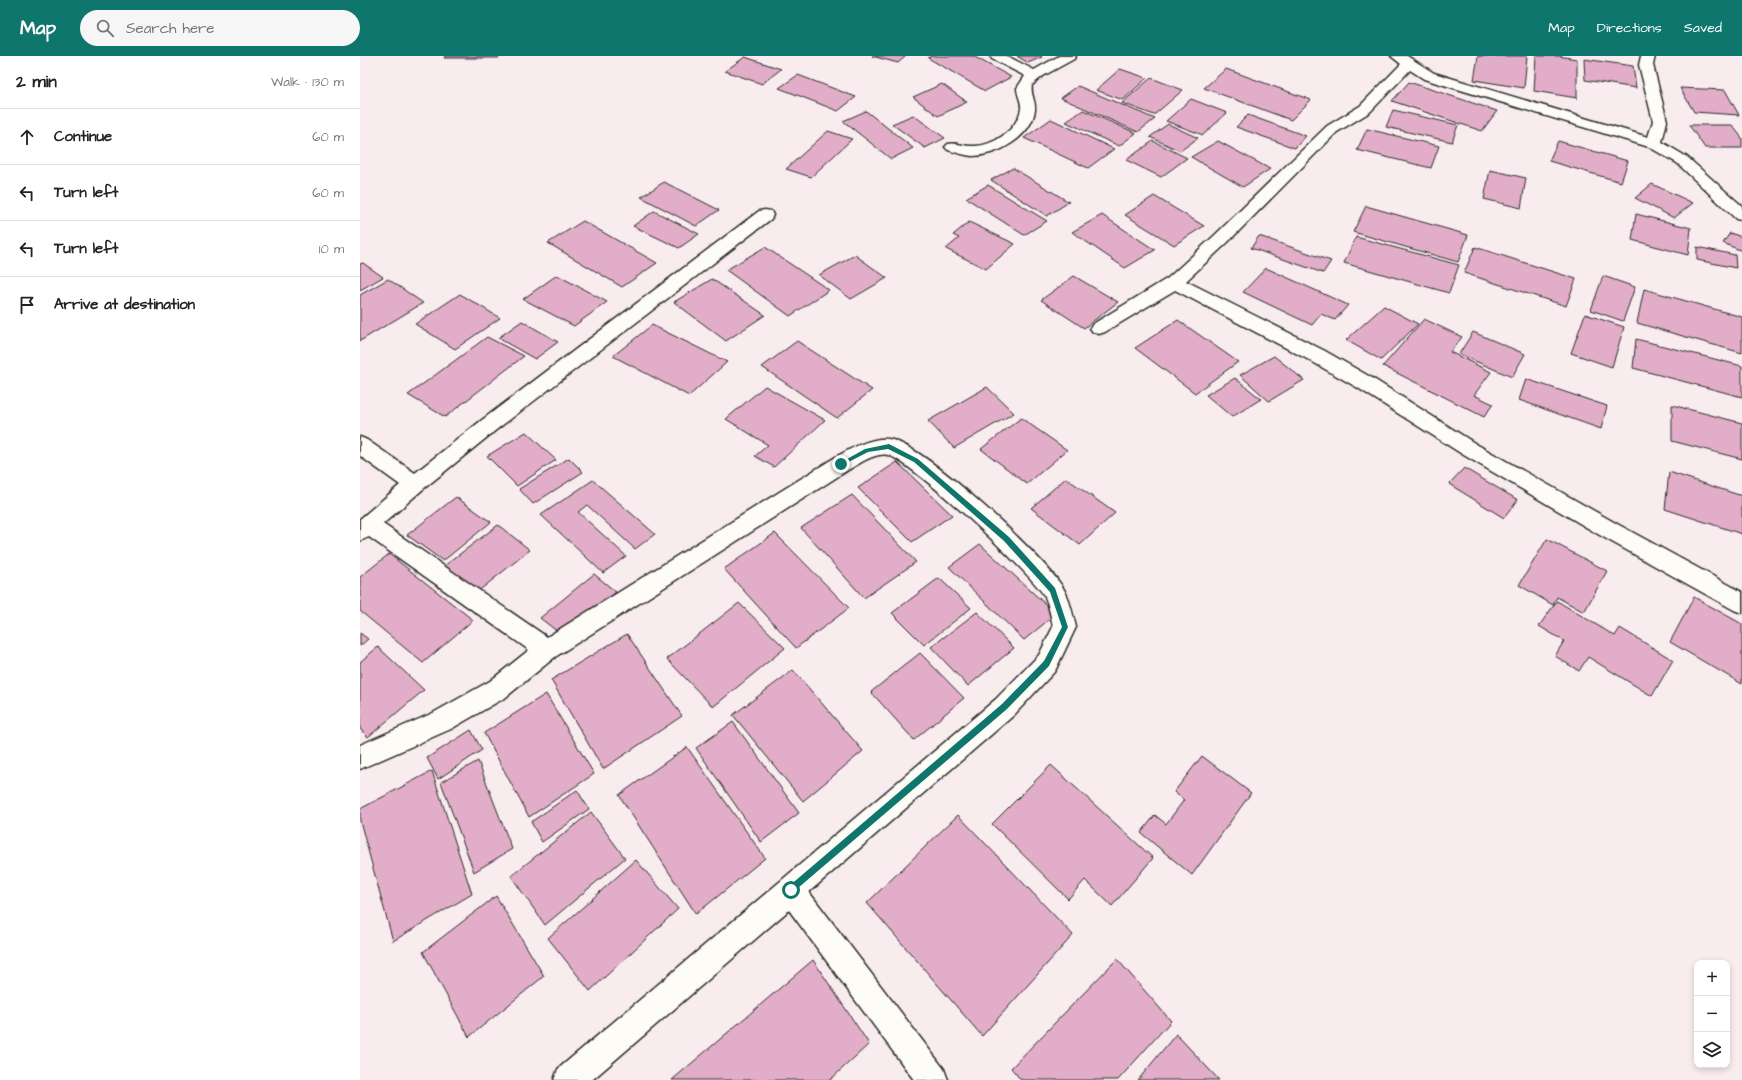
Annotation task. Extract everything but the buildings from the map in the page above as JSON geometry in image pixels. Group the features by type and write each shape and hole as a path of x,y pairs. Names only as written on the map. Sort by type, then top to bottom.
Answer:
{"street":[{"path":"997,56 1035,76"},
{"path":"953,147 971,151 984,150 1015,134 1023,124 1028,110 1028,101 1024,90 1026,84 1035,76 1069,56"},
{"path":"1648,56 1646,65 1660,121 1654,144"},
{"path":"1099,328 1174,282 1221,239 1332,129 1365,109 1403,60 1429,76 1654,144 1682,160 1742,215"},
{"path":"547,650 364,528 415,484 496,420 765,215"},
{"path":"1174,282 1318,356 1365,383 1469,449 1611,531 1742,603"},
{"path":"360,446 415,484"},
{"path":"360,757 442,721 498,689 547,650 841,464 867,450 889,447 916,461 1006,539 1053,590 1065,627 1047,663 1005,706 569,1080"},
{"path":"791,890 933,1080"}],"route":[{"path":"791,890 1005,706 1047,663 1065,627 1053,590 1006,539 916,461 889,447 867,450 841,464"}]}
